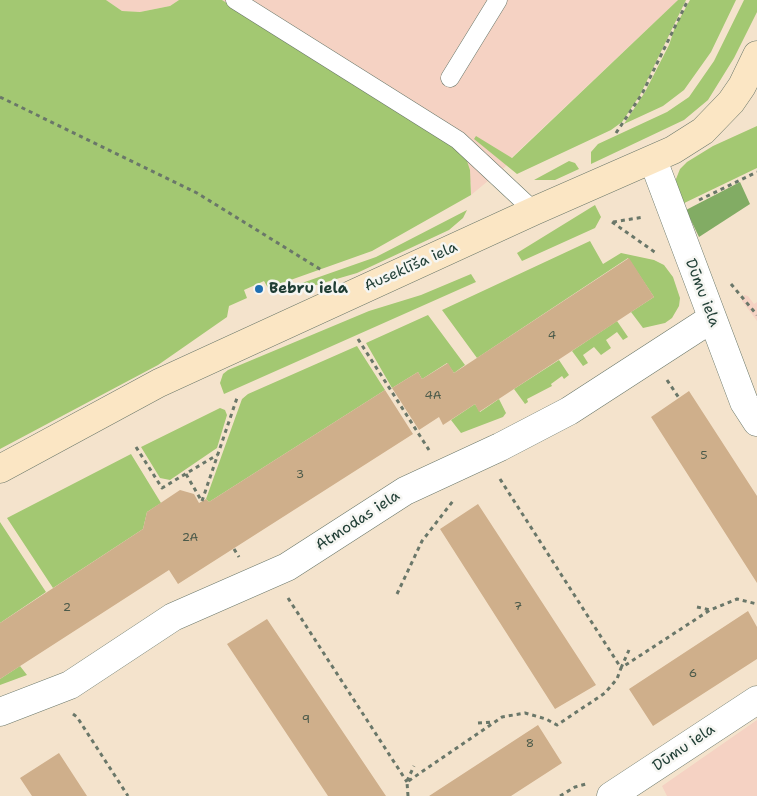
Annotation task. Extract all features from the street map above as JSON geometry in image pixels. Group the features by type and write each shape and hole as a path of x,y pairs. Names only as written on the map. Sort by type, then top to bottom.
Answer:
{"street":[{"name":"Auseklīša iela","path":"0,469 159,383 534,211 653,160 689,141 731,102 750,88 757,55"},
{"name":"Dūmu iela","path":"653,160 711,319 744,402 757,422"},
{"name":"Atmodas iela","path":"0,712 70,685 173,617 287,567 424,481 500,447 569,411 711,319"},
{"name":"Dūmu iela","path":"625,792 757,700"}],"lane":[{"path":"235,0 458,140 534,211"},
{"path":"450,78 498,0"}],"path":[{"path":"616,133 642,94 688,0"},
{"path":"0,97 197,193 323,271"},
{"path":"358,340 429,450"},
{"path":"186,474 202,501 238,395"},
{"path":"136,447 162,488 217,455"},
{"path":"495,475 501,480 621,668"},
{"path":"397,594 422,541 457,497"},
{"path":"234,549 264,595 279,593 290,601 407,782"},
{"path":"621,668 710,610 737,599 757,604"},
{"path":"697,607 710,610"},
{"path":"407,782 494,722 513,714 525,713 546,719 557,725 605,693 617,679 629,650"},
{"path":"66,710 77,717 128,796"},
{"path":"478,723 494,722"},
{"path":"408,796 407,782 414,766"}],"shaded area":[{"path":"106,0 179,0 170,6 140,12 122,11"},
{"path":"222,0 678,0 511,158 505,167 471,195 471,183 443,136"},
{"path":"744,295 748,296 754,304 757,302 757,321 742,301"},
{"path":"757,720 757,796 667,796 662,786"}],"green space":[{"path":"0,0 106,0 122,11 140,12 170,6 179,0 222,0 443,136 467,161 470,170 471,195 372,251 268,288 264,281 244,290 247,298 229,306 227,317 158,365 0,449"},
{"path":"678,0 686,0 640,95 622,122 611,130 517,174 474,139 476,136 512,158"},
{"path":"690,0 736,0 711,52 684,90 663,106 624,124 645,92 669,45 675,27"},
{"path":"744,0 757,0 757,12 734,58 708,100 684,120 591,164 591,152 598,144 667,112 689,97 714,61"},
{"path":"757,126 757,168 676,207 674,184 680,169 687,162 713,146"},
{"path":"569,161 575,163 579,169 555,180 534,180"},
{"path":"740,182 750,204 699,237 686,210"},
{"path":"595,205 601,217 595,228 522,261 517,253"},
{"path":"467,210 463,218 449,230 357,273 316,285 282,290 376,257"},
{"path":"590,241 603,264 621,253 654,260 664,265 673,277 680,298 679,306 672,318 665,323 643,328 631,312 654,297 628,258 477,358 442,310"},
{"path":"471,274 476,282 224,394 220,383 223,374 228,370 369,311 421,295"},
{"path":"428,315 465,365 454,373 447,363 422,379 418,372 392,388 366,343"},
{"path":"617,321 628,337 623,340 617,332 606,340 611,348 601,355 594,347 583,355 588,363 583,366 572,351"},
{"path":"357,346 385,390 209,502 206,499 242,399 248,394"},
{"path":"559,360 569,375 564,379 562,376 551,384 552,386 527,399 528,402 525,404 514,389"},
{"path":"499,399 506,413 503,417 461,433 451,420 475,404 480,412"},
{"path":"220,408 225,410 227,415 217,448 170,480 160,478 141,447"},
{"path":"131,454 161,503 147,512 143,529 53,588 7,518"},
{"path":"0,522 46,592 0,623"},
{"path":"20,666 27,675 0,685 0,679"}],"building":[{"path":"629,258 654,297 479,412 475,404 443,425 439,417 419,430 392,388 418,372 422,379 448,363 454,373"},
{"path":"385,390 413,434 178,584 169,570 0,679 0,623 143,529 147,512 180,490 194,494 199,503 206,499 209,502"},
{"path":"689,391 757,496 757,583 651,417"},
{"path":"478,504 596,685 555,709 440,529"},
{"path":"748,611 757,627 757,659 653,726 629,689"},
{"path":"267,619 386,796 328,796 227,644"},
{"path":"538,725 562,763 511,796 429,796"},
{"path":"59,753 87,796 32,796 20,778"}],"place":[{"name":"Bebru iela","path":"259,289"}]}
